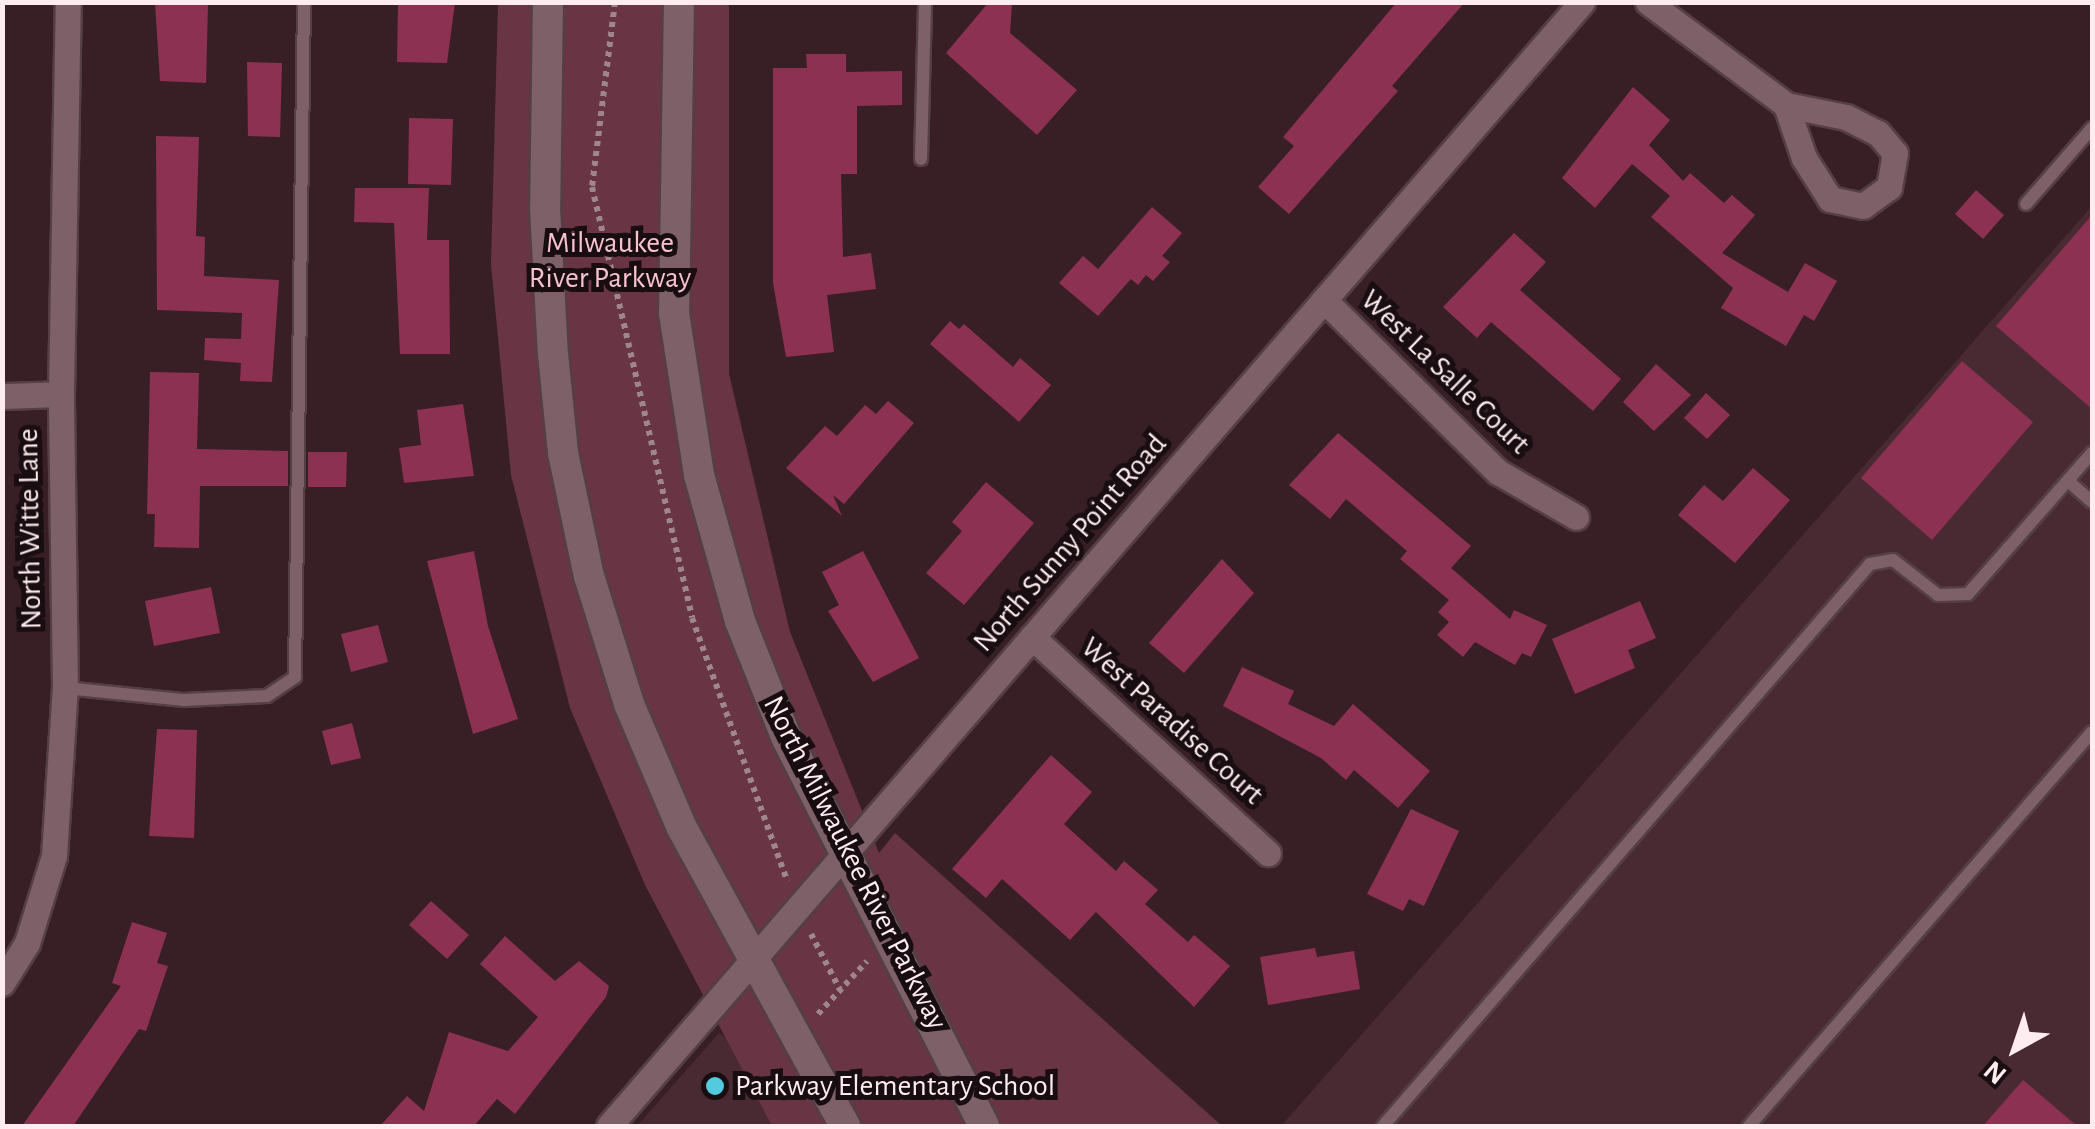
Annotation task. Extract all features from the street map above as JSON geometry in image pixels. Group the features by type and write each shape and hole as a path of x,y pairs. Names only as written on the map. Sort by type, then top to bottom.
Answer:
{"street":[{"name":"North Witte Lane","path":"2,984 27,943 54,856 65,688 61,394 68,2"},
{"path":"548,2 545,208 553,354 563,454 588,576 629,704 675,810 845,1126"},
{"name":"North Milwaukee River Parkway","path":"680,2 674,313 699,475 740,620 787,739 984,1126"},
{"name":"North Sunny Point Road","path":"609,1126 1582,2"},
{"path":"1648,2 1786,105 1846,117 1888,141 1896,168 1889,187 1863,206 1830,199 1804,158 1786,105"},
{"name":"West La Salle Court","path":"1324,300 1498,472 1576,517"},
{"path":"2,396 61,394"},
{"name":"West Paradise Court","path":"1032,637 1268,853"}],"lane":[{"path":"65,688 217,698 267,696 294,676 300,648 304,2"},
{"path":"921,159 925,2"},
{"path":"2026,204 2092,128"},
{"path":"1382,1126 1870,564 1893,560 1938,595 1968,594 2092,452"},
{"path":"2068,481 2092,502"},
{"path":"1749,1126 2092,732"}],"path":[{"path":"798,906 840,990"},
{"path":"809,1023 871,956"}],"shaded area":[{"path":"2092,206 2092,1126 1281,1126 1930,391"},
{"name":"Parkway Elementary School","path":"719,1033 736,1046 778,1126 637,1126"}],"green space":[{"name":"Milwaukee River Parkway","path":"498,3 729,3 729,374 790,632 879,853 895,833 1222,1126 772,1126 645,885 570,708 511,475 491,264"}],"building":[{"path":"1397,2 1465,2 1392,86 1398,91 1289,214 1258,187 1294,146 1283,137"},
{"path":"155,3 208,5 206,83 160,81"},
{"path":"398,3 455,3 447,63 397,62"},
{"path":"988,3 1012,4 1010,33 1077,90 1037,135 946,53"},
{"path":"806,54 846,54 846,72 902,71 902,105 857,106 857,174 841,174 843,257 871,253 876,289 827,295 834,352 786,357 773,283 773,68 807,68"},
{"path":"247,62 282,63 280,137 248,136"},
{"path":"1633,87 1670,120 1649,145 1683,181 1690,173 1724,203 1732,195 1755,215 1722,253 1788,292 1805,263 1837,281 1814,321 1804,315 1786,346 1721,308 1733,288 1651,217 1670,196 1632,164 1595,208 1562,178"},
{"path":"409,118 453,119 451,185 408,184"},
{"path":"156,136 199,137 196,236 205,237 204,276 279,280 272,382 240,381 241,363 204,360 205,338 241,339 242,313 157,310"},
{"path":"355,188 429,188 427,240 449,240 450,354 400,354 394,223 354,222"},
{"path":"1976,190 2004,215 1983,239 1955,214"},
{"path":"1152,207 1182,233 1162,256 1170,262 1153,281 1146,275 1138,285 1131,279 1098,316 1059,283 1083,256 1098,269"},
{"path":"2092,215 2092,409 1996,326"},
{"path":"1514,233 1546,262 1520,290 1621,379 1593,411 1491,322 1477,338 1443,307"},
{"path":"950,321 959,329 964,324 1013,367 1020,358 1051,385 1019,422 930,344"},
{"path":"1962,361 2033,422 1932,540 1861,478"},
{"path":"1656,364 1691,395 1654,431 1623,402"},
{"path":"150,372 199,373 197,449 288,451 288,486 200,486 199,548 154,547 155,514 147,514"},
{"path":"1706,393 1730,415 1707,439 1684,418"},
{"path":"888,401 914,423 844,504 833,495 842,516 786,468 825,426 837,436 865,405 876,414"},
{"path":"463,404 474,476 404,483 399,448 421,445 417,410"},
{"path":"1338,433 1471,546 1451,568 1510,619 1514,610 1547,625 1531,657 1522,653 1515,665 1475,642 1463,657 1437,635 1449,622 1438,612 1449,600 1400,559 1407,551 1346,499 1330,519 1289,485"},
{"path":"308,452 347,452 346,487 308,487"},
{"path":"1753,468 1790,500 1735,563 1678,515 1704,485 1723,501"},
{"path":"986,482 1034,523 964,605 926,573 962,531 952,522"},
{"path":"474,551 488,626 518,719 473,734 427,561"},
{"path":"863,551 919,658 873,682 828,611 839,605 822,572"},
{"path":"1222,559 1254,593 1184,673 1149,643"},
{"path":"211,587 220,633 154,646 145,601"},
{"path":"1640,601 1656,638 1628,650 1635,668 1575,694 1552,639"},
{"path":"378,625 388,662 351,672 341,634"},
{"path":"1242,667 1294,691 1288,704 1334,726 1353,704 1430,771 1398,808 1354,770 1346,780 1321,758 1223,706"},
{"path":"352,723 361,758 331,765 322,731"},
{"path":"157,729 197,730 194,838 149,836"},
{"path":"1051,755 1092,792 1064,824 1116,871 1124,861 1158,890 1145,904 1188,942 1194,935 1230,966 1194,1007 1096,912 1070,940 1002,879 986,898 952,869"},
{"path":"1411,809 1459,831 1424,906 1409,899 1403,911 1367,894"},
{"path":"431,901 469,935 447,959 409,925"},
{"path":"132,922 167,933 157,963 168,966 146,1031 139,1029 73,1126 22,1126 121,986 112,983"},
{"path":"505,936 555,981 579,961 609,986 606,997 515,1114 497,1099 474,1126 380,1126 407,1096 424,1111 449,1032 508,1051 538,1017 480,964"},
{"path":"1315,948 1317,957 1354,951 1360,989 1268,1005 1260,957"},
{"path":"2023,1080 2077,1126 1983,1126"}],"place":[{"name":"Parkway Elementary School","path":"715,1086"}]}
